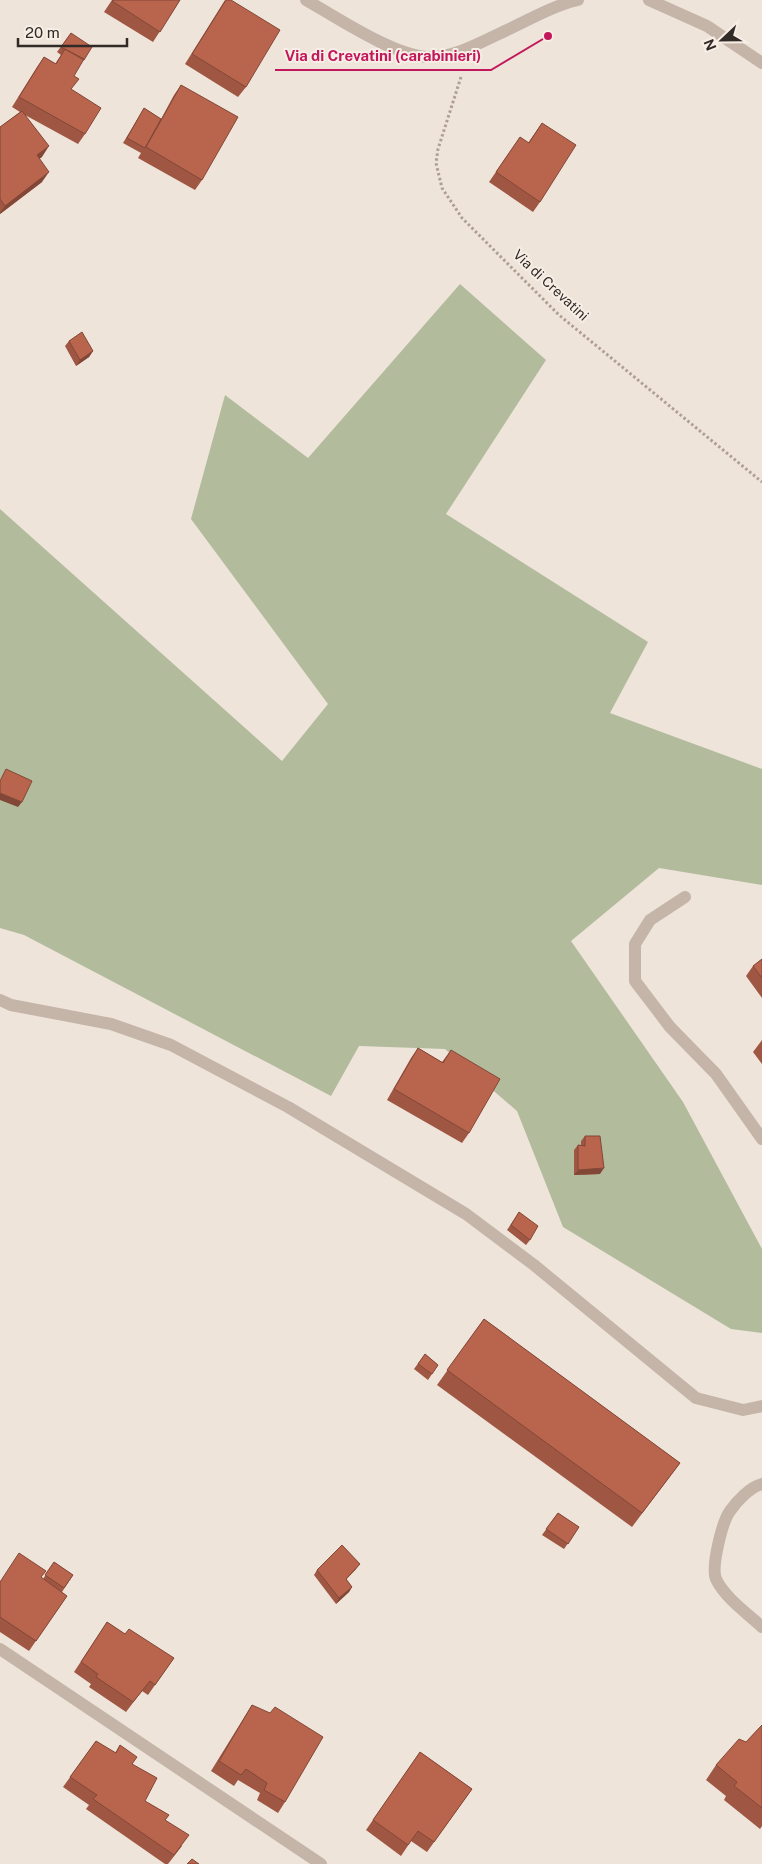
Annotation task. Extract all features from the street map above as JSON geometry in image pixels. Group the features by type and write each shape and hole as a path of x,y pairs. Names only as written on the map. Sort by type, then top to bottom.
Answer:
{"street":[{"path":"306,0 371,37 409,54 430,57 460,51 559,4 578,0"},
{"path":"650,0 707,26 762,63"},
{"path":"685,897 650,920 635,944 636,981 670,1027 716,1074 762,1139"},
{"path":"0,1000 111,1024 171,1045 279,1103 466,1214 534,1265 696,1398 743,1410 762,1406"},
{"path":"762,1484 754,1486 729,1512 716,1554 716,1578 732,1599 762,1627"},
{"path":"0,1648 321,1864"}],"path":[{"name":"Via di Crevatini","path":"460,51 461,81 438,149 436,163 442,188 462,218 559,315 762,482"}],"green space":[{"path":"460,284 546,360 446,514 648,642 610,713 762,769 762,885 659,868 571,941 683,1102 762,1249 762,1333 731,1329 563,1227 517,1111 445,1049 359,1046 331,1096 24,935 0,928 0,509 282,761 328,704 191,519 225,395 308,458"}],"building":[{"path":"113,0 180,0 160,32"},
{"path":"226,0 231,0 280,30 246,87 192,54"},
{"path":"71,33 92,47 84,60 61,47"},
{"path":"65,49 84,59 74,76 79,79 71,89 101,108 85,134 19,97 44,57 56,64"},
{"path":"181,85 238,117 202,180 146,147"},
{"path":"144,108 161,119 145,148 127,138"},
{"path":"22,111 49,146 37,155 49,172 5,206 0,199 0,127"},
{"path":"542,123 576,145 540,202 496,172 520,137 529,143"},
{"path":"82,332 93,351 80,360 69,341"},
{"path":"6,769 32,781 22,802 0,793 0,781"},
{"path":"762,959 762,978 753,966"},
{"path":"418,1048 443,1063 451,1050 500,1079 469,1133 394,1089"},
{"path":"585,1136 600,1136 604,1168 578,1170 578,1145 585,1146"},
{"path":"519,1212 538,1226 530,1240 511,1225"},
{"path":"484,1319 680,1463 642,1513 447,1370"},
{"path":"425,1354 438,1365 432,1374 418,1364"},
{"path":"558,1513 579,1527 568,1544 546,1529"},
{"path":"342,1545 360,1564 346,1579 352,1587 339,1598 317,1570"},
{"path":"19,1553 46,1571 41,1577 67,1596 36,1641 0,1617 0,1582"},
{"path":"54,1562 73,1575 64,1588 45,1575"},
{"path":"107,1622 125,1634 129,1629 174,1658 155,1685 150,1681 133,1702 96,1677 98,1674 81,1662"},
{"path":"252,1705 270,1713 275,1707 323,1737 285,1802 264,1790 267,1783 246,1769 241,1775 219,1761"},
{"path":"762,1725 762,1808 734,1786 737,1782 716,1765 739,1739 746,1742"},
{"path":"96,1741 116,1753 120,1745 137,1757 132,1764 157,1778 145,1801 169,1815 165,1820 189,1835 174,1855 93,1799 97,1795 70,1777"},
{"path":"420,1752 472,1789 434,1842 418,1831 408,1845 373,1820"},
{"path":"192,1859 199,1864 187,1864"}],"place":[{"name":"Via di Crevatini (carabinieri)","path":"548,36"}]}
